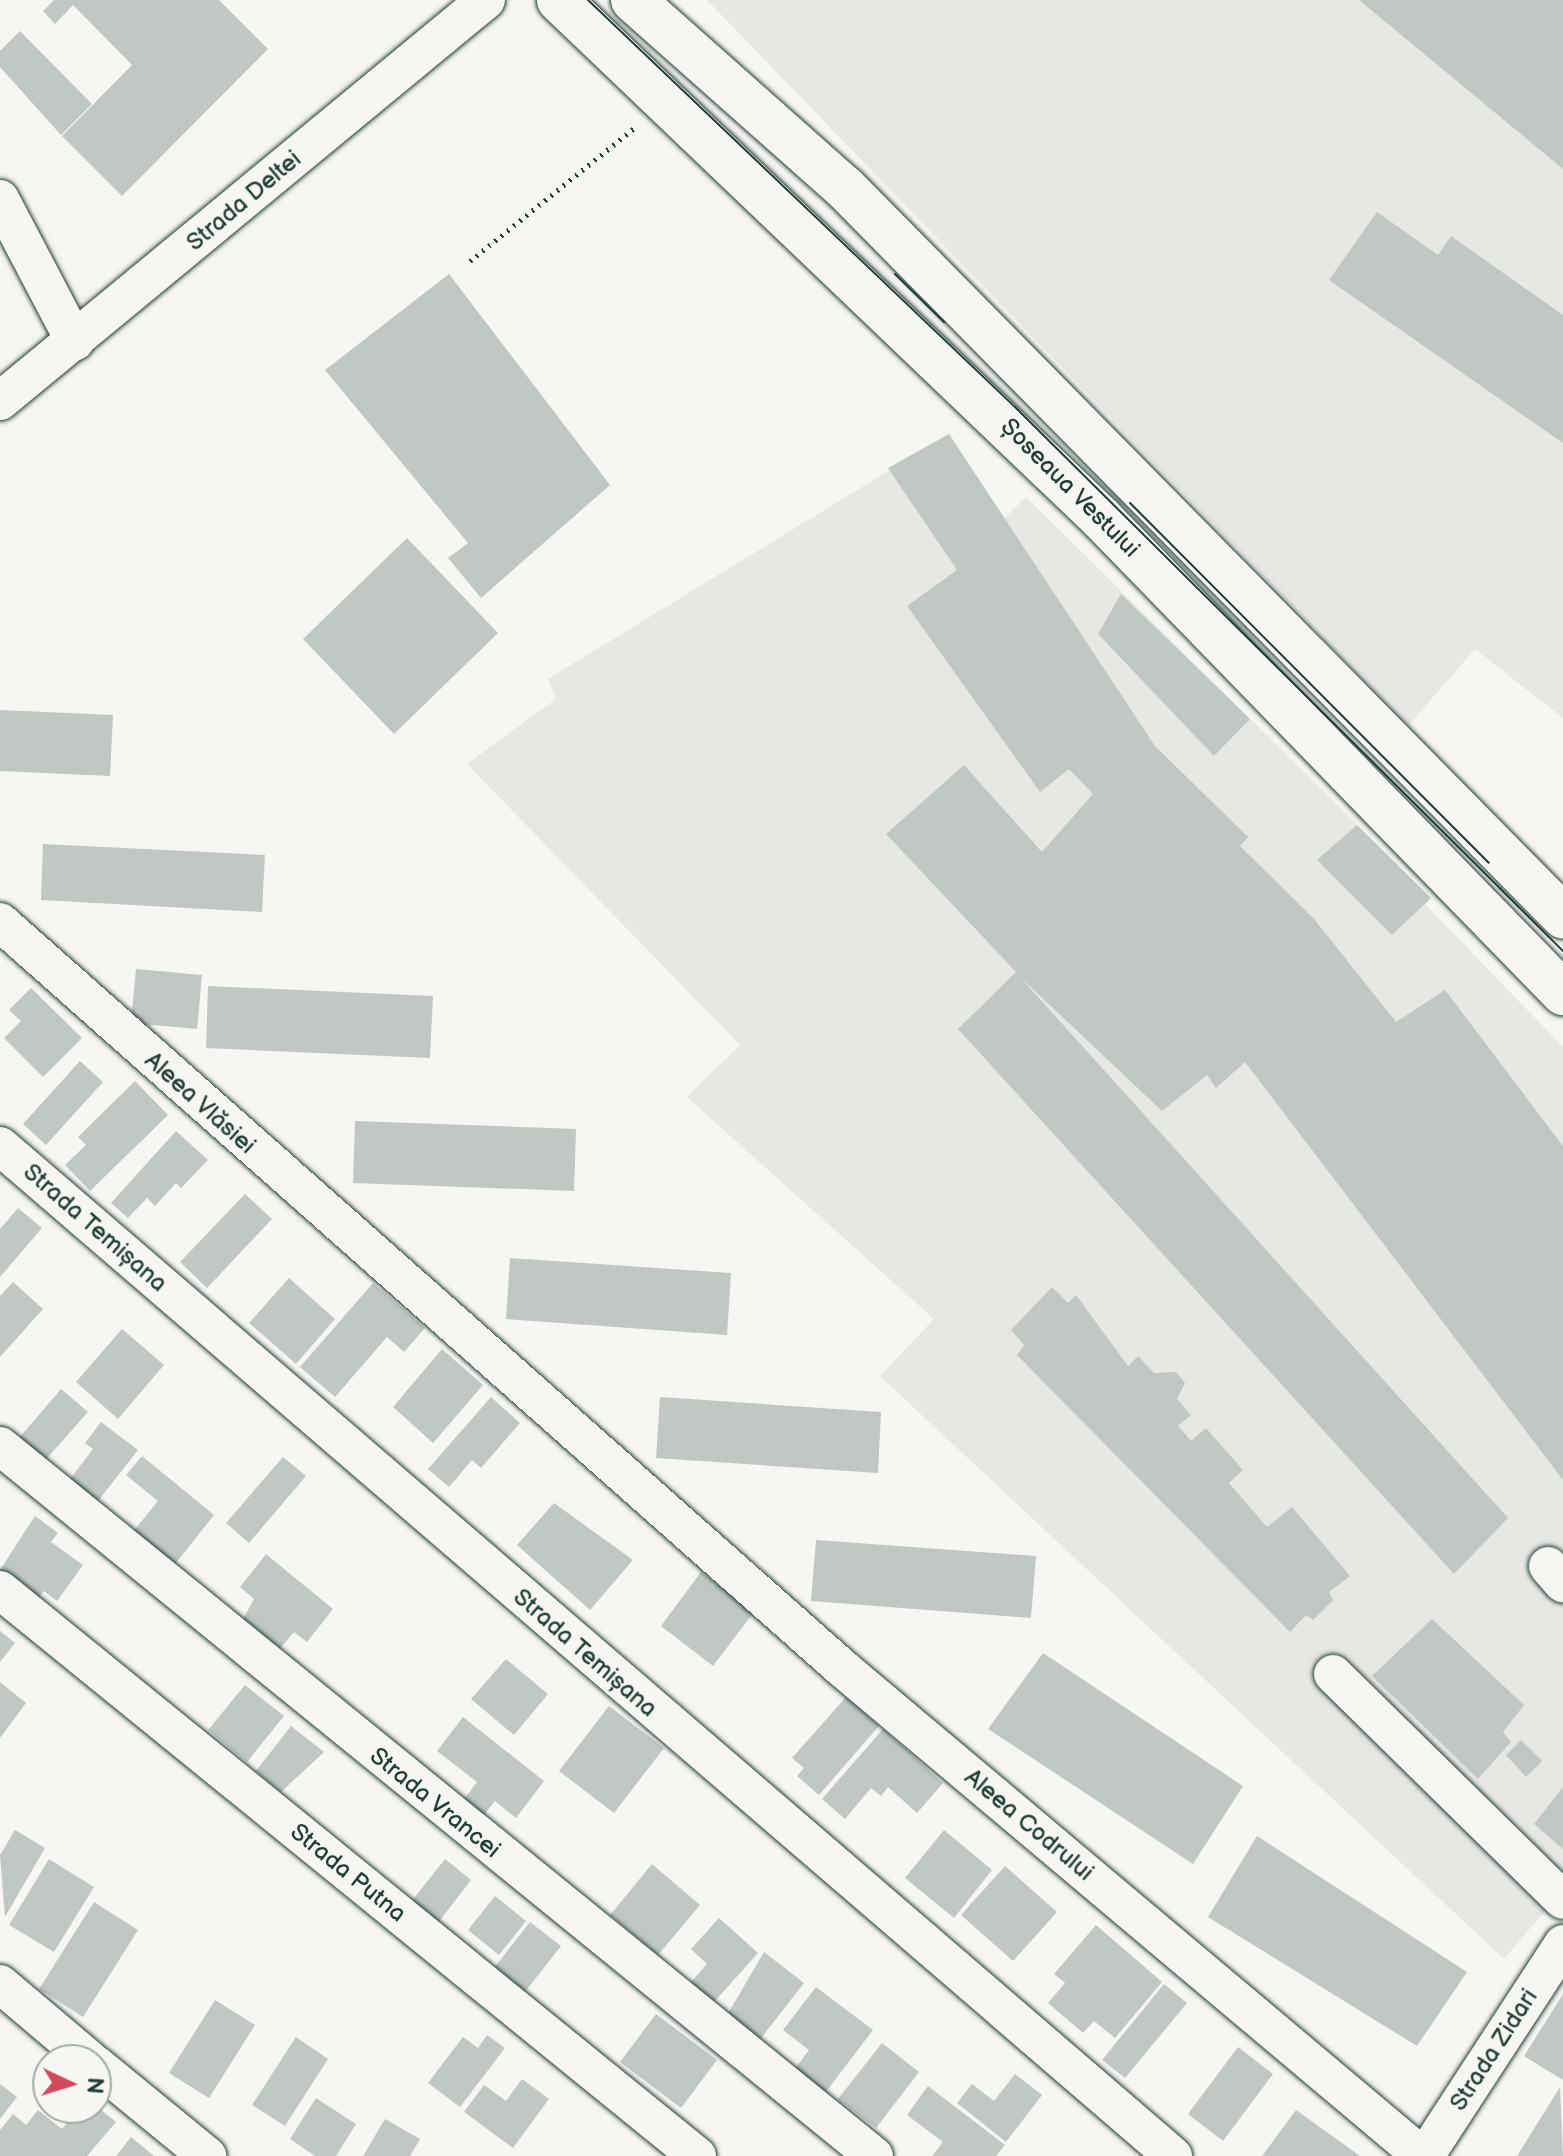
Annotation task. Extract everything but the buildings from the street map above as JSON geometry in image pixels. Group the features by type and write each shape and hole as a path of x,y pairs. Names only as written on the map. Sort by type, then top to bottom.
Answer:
{"main road":[{"name":"Șoseaua Vestului","path":"559,0 1101,518 1563,993"},
{"name":"Șoseaua Vestului","path":"633,0 845,188 1563,916"}],"street":[{"name":"Strada Deltei","path":"0,401 486,0"},
{"path":"0,199 75,342"},
{"name":"Aleea Vlăsiei","path":"0,922 640,1489"},
{"name":"Strada Temișana","path":"0,1146 1173,2156"},
{"name":"Strada Vrancei","path":"0,1446 874,2156"},
{"name":"Aleea Codrului","path":"640,1489 1424,2156"},
{"name":"Strada Putna","path":"0,1590 697,2156"},
{"path":"1333,1674 1563,1900"},
{"name":"Strada Zidari","path":"1424,2156 1563,1944"},
{"path":"0,1984 71,2044"},
{"path":"112,2078 207,2156"}],"path":[{"path":"470,261 644,121"}],"shaded area":[{"path":"707,0 1563,0 1563,718 1475,649 1408,726"},
{"path":"949,434 1004,519 1026,497 1431,898 1425,904 1563,1047 1563,1890 1504,1959 880,1376 934,1319 687,1097 740,1045 467,764 556,699 548,679"}],"tram line":[{"path":"588,0 1015,407 1563,951"},
{"path":"895,274 944,322"},
{"path":"1130,503 1489,863"}]}
